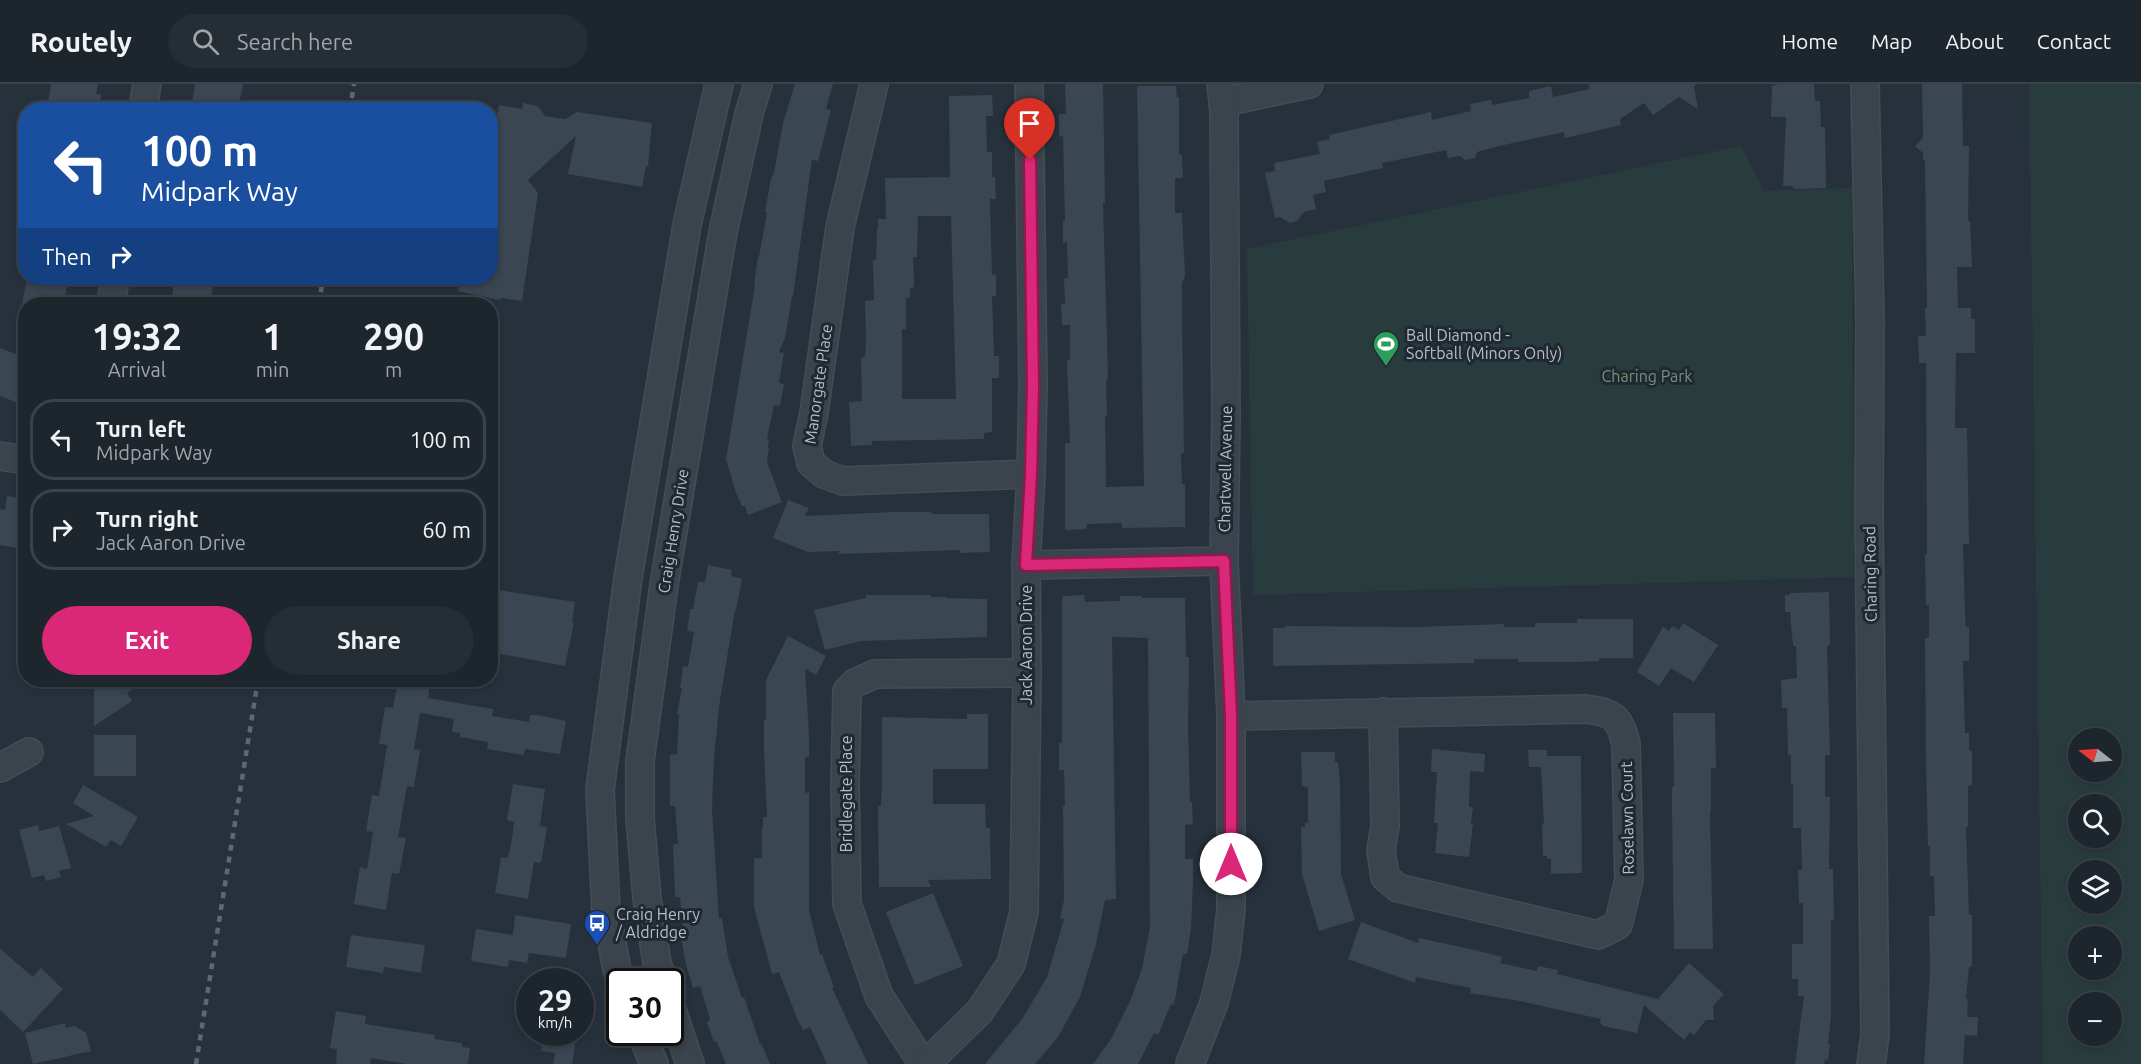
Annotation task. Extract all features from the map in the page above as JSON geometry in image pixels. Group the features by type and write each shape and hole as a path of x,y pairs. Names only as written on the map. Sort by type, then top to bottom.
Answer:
{"street":[{"path":"144,102 147,84"},
{"path":"617,968 606,911 600,790 628,578 687,225 719,84"},
{"name":"Craig Henry Drive","path":"659,968 647,898 640,818 640,761 664,585 723,232 749,114 758,84"},
{"name":"Manorgate Place","path":"874,84 840,227 814,413 807,446 811,463 824,474 843,481 1031,474"},
{"name":"Jack Aaron Drive","path":"925,1064 980,1011 1011,964 1023,912 1027,674 1026,565 1033,385 1029,84"},
{"path":"1222,93 1309,84"},
{"name":"Charing Road","path":"1865,84 1870,320 1869,516 1875,1035 1871,1064"},
{"name":"Chartwell Avenue","path":"1190,1064 1214,1003 1226,955 1231,909 1231,716 1224,561 1226,416 1222,93"},
{"path":"0,456 18,459"},
{"path":"1026,565 1224,561"},
{"name":"Bridlegate Place","path":"925,1064 879,996 847,904 845,786 848,691 855,683 875,674 1027,674"},
{"name":"Roselawn Court","path":"1231,716 1383,712 1586,709 1605,712 1620,723 1626,744 1629,880 1618,925 1598,935 1398,888 1385,877 1381,850 1385,826 1383,712"},
{"path":"0,768 29,752"},
{"path":"647,1046 654,1064"},
{"path":"684,1046 690,1064"}],"green space":[{"path":"2029,84 2141,84 2141,1064 2043,1064"},
{"name":"Charing Park","path":"1741,146 1764,191 1852,188 1854,577 1253,595 1247,249"}],"building":[{"path":"51,84 98,84 96,94 101,95 100,102 48,102"},
{"path":"195,84 243,84 240,102 192,102"},
{"path":"795,84 833,84 826,109 831,110 818,161 812,160 793,296 785,338 779,352 784,353 779,383 784,384 780,406 774,405 767,439 769,439 769,448 767,462 782,502 748,515 736,493 726,459 771,178 774,173 783,123"},
{"path":"1065,84 1103,84 1105,203 1103,202 1108,377 1106,382 1107,416 1105,416 1106,487 1144,486 1137,86 1176,86 1177,97 1179,97 1179,155 1182,155 1183,178 1175,178 1175,213 1182,213 1185,276 1182,283 1184,453 1181,453 1182,484 1185,484 1185,527 1122,528 1122,523 1087,524 1086,529 1065,530 1065,443 1070,443 1067,361 1070,360 1070,325 1062,325 1061,304 1065,304 1064,278 1068,278 1067,242 1063,243 1063,221 1065,221 1063,136 1059,137 1059,114 1066,114"},
{"path":"1588,84 1697,84 1694,86 1698,109 1679,97 1653,115 1644,103 1620,119 1621,125 1565,138 1564,132 1499,146 1477,152 1475,158 1465,160 1460,156 1448,158 1446,150 1382,163 1383,168 1324,181 1326,192 1313,195 1316,209 1304,212 1297,221 1290,223 1280,217 1275,218 1265,173 1275,171 1274,163 1320,154 1317,142 1330,139 1329,135 1431,112 1432,120 1471,111 1470,104 1491,100 1492,105 1529,98 1529,91 1551,86 1553,97 1590,89"},
{"path":"1814,84 1815,101 1820,101 1821,127 1825,127 1826,188 1795,189 1792,186 1783,186 1786,117 1771,117 1772,86"},
{"path":"1922,84 1962,84 1963,146 1969,146 1968,221 1970,221 1972,267 1957,267 1958,308 1971,308 1971,319 1975,319 1975,353 1956,353 1955,428 1967,428 1969,544 1963,544 1969,661 1963,661 1965,733 1969,733 1969,751 1972,751 1972,785 1968,788 1968,827 1966,827 1969,915 1972,915 1972,966 1969,967 1966,999 1968,999 1967,1017 1978,1017 1977,1036 1965,1035 1963,1064 1924,1064 1930,973 1929,916 1935,916 1934,876 1930,876 1930,846 1928,846 1926,764 1925,638 1929,638 1929,605 1926,605 1925,554 1927,554 1926,363 1919,363 1918,336 1926,336 1925,160 1923,160 1923,153 1915,146 1923,138"},
{"path":"992,95 993,116 986,116 987,152 992,152 992,177 995,177 996,199 990,199 992,275 996,274 996,296 992,296 994,356 999,356 999,378 992,378 992,432 984,433 984,439 872,441 872,445 851,446 849,402 862,401 861,358 865,357 865,301 874,300 873,260 876,260 878,219 886,219 885,178 950,177 949,96","holes":["918,216 951,216 956,399 902,399 902,329 906,329 906,298 910,298 910,288 913,288 914,284 913,257 917,257"]},
{"path":"523,103 538,106 545,116 565,119 577,112 652,123 648,166 646,166 642,187 568,174 576,136 528,180 538,193 522,301 501,298 500,300 498,297 458,291 459,285 498,285 498,111 499,105 522,109"},
{"path":"26,285 67,285 65,297 23,297"},
{"path":"174,285 213,285 211,297 172,297"},
{"path":"0,348 18,355 18,403 0,396"},
{"path":"7,496 18,498 18,548 0,545 0,509 5,510"},
{"path":"788,500 809,508 805,516 893,512 989,514 990,552 960,553 960,550 839,554 839,551 808,552 773,538"},
{"path":"708,565 732,570 731,576 742,579 720,700 714,757 712,810 719,918 722,918 728,957 742,998 744,997 760,1044 770,1064 726,1064 707,1023 710,1019 700,986 693,988 681,937 684,937 680,897 675,897 673,844 678,844 675,806 670,806 670,755 677,754 679,714 677,714 683,666 688,667 694,632 687,631 690,609 693,609 698,582 705,582"},
{"path":"498,591 575,602 572,623 574,623 565,666 498,653"},
{"path":"1829,592 1830,645 1827,645 1830,755 1825,755 1825,797 1830,797 1829,869 1833,869 1834,920 1831,920 1831,1016 1828,1044 1830,1044 1828,1060 1825,1059 1824,1064 1795,1064 1804,996 1798,996 1798,979 1792,979 1792,944 1803,944 1803,903 1799,903 1798,870 1802,870 1801,828 1793,828 1793,784 1791,784 1791,755 1788,755 1787,708 1782,708 1781,680 1797,678 1796,646 1793,646 1790,612 1785,612 1785,595"},
{"path":"866,595 931,595 931,597 987,599 987,637 861,641 825,650 814,610 866,598"},
{"path":"1084,595 1085,602 1120,601 1120,596 1185,598 1186,657 1189,657 1190,802 1192,802 1193,824 1185,825 1185,859 1193,859 1191,929 1187,954 1183,954 1174,1005 1171,1004 1158,1035 1154,1033 1138,1064 1093,1064 1111,1039 1131,999 1142,968 1150,927 1148,638 1112,637 1116,899 1105,900 1096,944 1080,997 1058,1037 1035,1064 985,1064 1022,1019 1047,977 1064,919 1060,918 1064,900 1064,770 1059,770 1059,743 1062,743 1062,601 1063,596"},
{"path":"1577,619 1633,619 1633,658 1599,658 1599,661 1578,662 1474,659 1474,663 1273,666 1273,628 1285,628 1285,626 1416,627 1504,624 1504,627 1535,627 1535,623 1577,623"},
{"path":"1683,623 1718,645 1694,682 1671,668 1659,686 1637,672 1663,627 1669,631 1672,626 1679,630"},
{"path":"788,636 826,656 816,675 805,669 809,735 809,757 805,757 805,793 809,792 809,910 820,955 822,954 834,987 832,988 868,1064 827,1064 810,1027 803,1030 779,972 772,974 754,907 754,858 762,858 763,817 767,817 764,752 766,680"},
{"path":"94,687 137,687 127,693 132,701 94,726"},
{"path":"397,687 430,687 428,698 493,709 492,716 529,722 530,715 537,715 566,721 560,754 525,749 524,755 487,749 488,742 460,737 460,733 452,732 454,719 420,713 414,749 420,750 414,787 407,786 398,837 406,838 399,874 392,873 386,910 354,904 360,867 367,869 373,832 366,831 372,795 379,796 387,745 379,744 385,707 393,708"},
{"path":"1673,713 1715,713 1716,768 1711,768 1710,812 1713,949 1674,949"},
{"path":"967,714 988,714 988,769 933,769 933,804 985,804 986,828 990,828 991,879 928,880 931,887 879,887 878,806 881,806 882,717 967,719"},
{"path":"94,735 136,735 136,776 94,776"},
{"path":"1432,749 1485,754 1484,772 1470,771 1469,807 1473,807 1471,824 1473,824 1469,857 1435,853 1438,823 1434,823 1437,772 1431,772"},
{"path":"1528,750 1547,750 1547,756 1581,756 1582,873 1551,874 1551,859 1543,856 1541,767 1529,767"},
{"path":"1301,752 1335,752 1340,781 1341,874 1355,920 1319,931 1302,874 1301,827 1305,827 1305,823 1308,823 1308,787 1302,786"},
{"path":"513,784 545,789 540,826 547,827 541,863 534,862 528,899 495,893 501,857 508,858 512,839 514,822 507,820"},
{"path":"83,785 138,817 121,846 111,840 106,847 66,824 94,816 73,803"},
{"path":"38,825 39,831 59,826 71,868 59,871 61,877 46,881 44,875 32,878 19,830"},
{"path":"933,893 963,966 915,985 886,912"},
{"path":"515,915 571,924 566,958 529,953 527,963 509,960 508,967 471,961 476,929 513,935"},
{"path":"1361,922 1418,943 1419,938 1479,951 1502,957 1500,963 1537,971 1538,966 1558,970 1557,974 1658,999 1689,963 1724,994 1713,1006 1714,1020 1706,1020 1694,1035 1690,1032 1684,1040 1644,1005 1637,1033 1603,1026 1600,1023 1601,1019 1520,1001 1470,993 1471,988 1416,977 1415,983 1348,959"},
{"path":"351,935 425,945 421,973 384,967 383,973 346,967"},
{"path":"0,949 33,977 41,968 63,989 23,1032 0,1010"},
{"path":"336,1011 366,1016 365,1024 435,1035 434,1039 462,1043 462,1047 470,1048 468,1064 407,1064 371,1058 370,1064 336,1064 337,1049 330,1048"},
{"path":"65,1023 66,1028 75,1026 86,1033 91,1051 33,1064 25,1033"},
{"path":"542,1046 575,1046 572,1064 553,1064 555,1053 541,1051"}],"railway":[{"path":"351,102 354,84"},
{"path":"320,297 322,285"},
{"path":"196,1064 257,687"}],"place":[{"name":"Ball Diamond - Softball (Minors Only)","path":"1386,367"},
{"name":"Craig Henry / Aldridge","path":"597,946"}],"route":[{"path":"1030,160 1033,385 1026,565 1224,561 1231,716 1231,864"}]}
